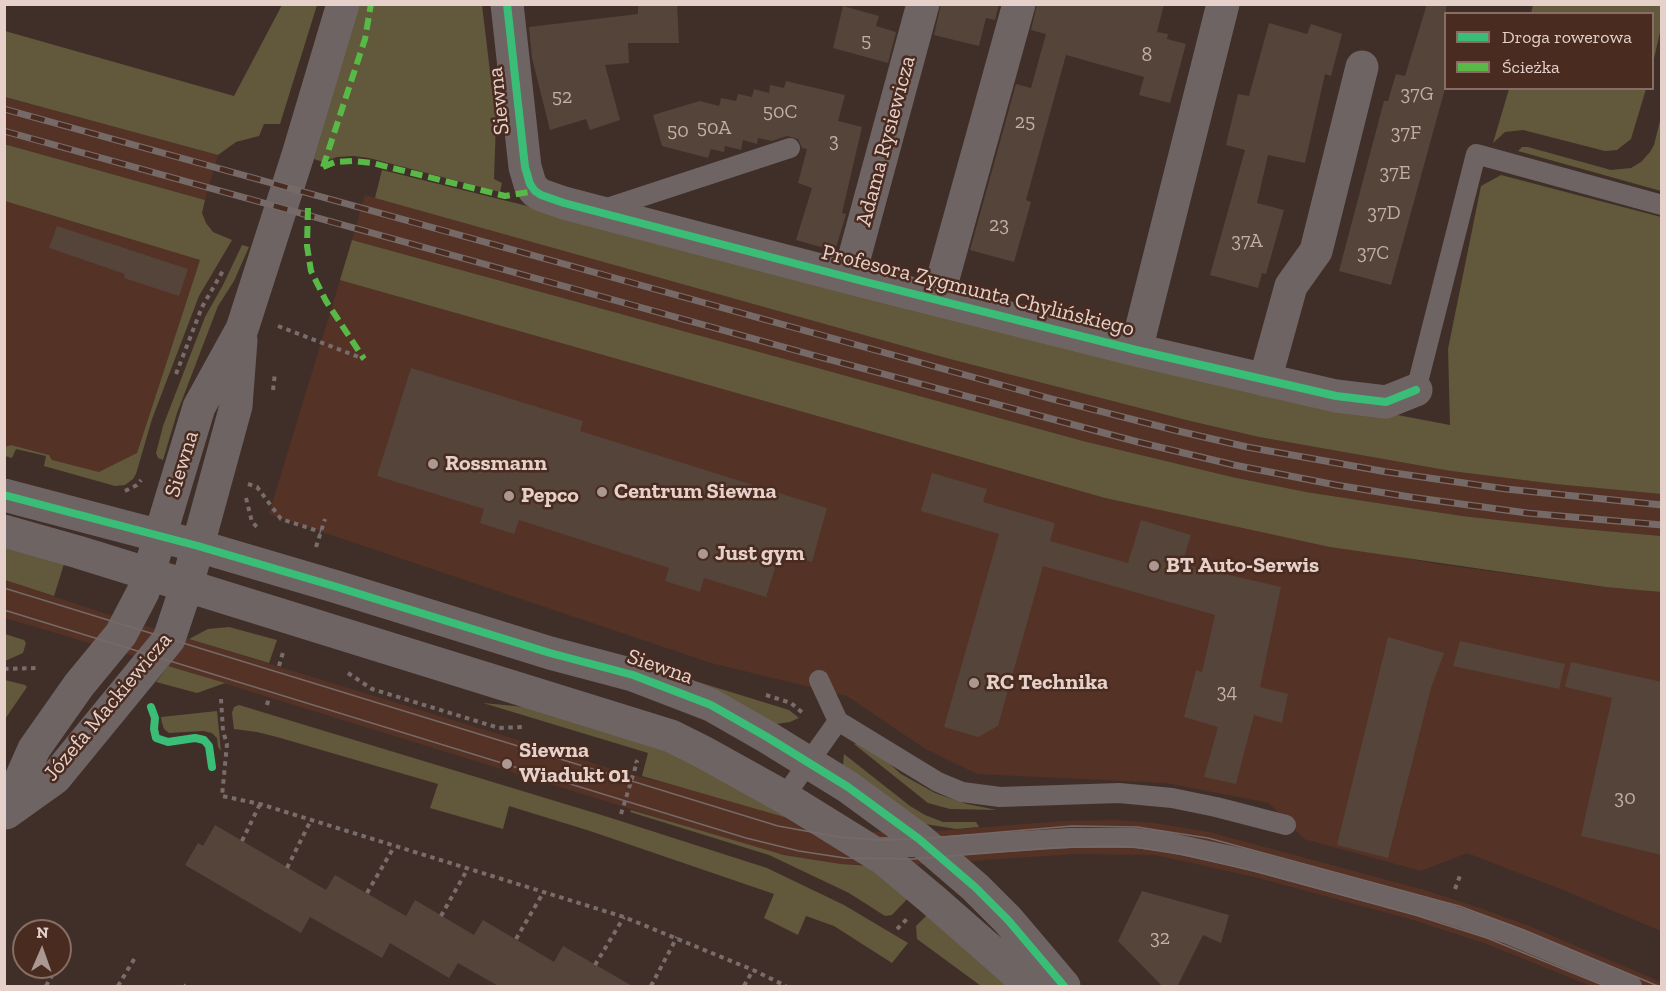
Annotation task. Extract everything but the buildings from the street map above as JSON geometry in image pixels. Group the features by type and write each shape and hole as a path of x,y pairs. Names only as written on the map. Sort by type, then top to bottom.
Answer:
{"street":[{"name":"Siewna","path":"149,574 199,407 242,329 298,155 343,4"},
{"name":"Siewna","path":"507,4 525,167 530,184 535,191"},
{"name":"Adama Rysiewicza","path":"849,277 923,4"},
{"path":"937,300 1019,4"},
{"path":"1136,350 1223,4"},
{"path":"1265,380 1291,286 1316,251 1362,67"},
{"name":"Profesora Zygmunta Chylińskiego","path":"535,191 556,201 937,300 1265,380 1336,396 1386,402 1416,390"},
{"name":"Siewna","path":"187,585 236,406 242,329"},
{"path":"4,495 160,536"},
{"path":"4,531 187,585 671,736 784,797 866,847 933,900 1031,987"},
{"name":"Siewna","path":"160,536 550,653 633,675 711,705 848,787 929,847 975,887 1008,920 1064,987"},
{"name":"Józefa Mackiewicza","path":"5,813 34,749 79,686 121,634 135,610 149,574"},
{"name":"Józefa Mackiewicza","path":"5,813 55,777 169,639 187,585"}],"lane":[{"path":"597,211 790,148"},
{"name":"Profesora Zygmunta Chylińskiego","path":"1416,390 1476,154 1662,205"},
{"path":"819,680 838,721 938,782 962,792 1000,797 1119,793 1172,798 1287,825"},
{"path":"784,797 838,721"},
{"path":"866,847 929,847 1101,838 1143,839 1187,845 1445,913 1508,934 1632,987"}],"path":[{"path":"174,380 202,307 227,262"},
{"path":"276,337 278,315"},
{"path":"277,325 364,359"},
{"path":"272,394 275,373"},
{"path":"250,473 245,493 252,522 259,529"},
{"path":"123,491 137,485 143,477"},
{"path":"247,484 257,487 281,519 321,532"},
{"path":"314,556 325,519"},
{"path":"279,666 286,642"},
{"path":"4,669 39,668"},
{"path":"348,673 372,689 499,728 524,727"},
{"path":"267,705 269,697"},
{"path":"221,699 223,731 227,744 222,796 261,804 624,917 753,970 786,987"},
{"path":"621,814 633,775"},
{"path":"242,841 261,804"},
{"path":"287,868 310,820"},
{"path":"367,893 394,847"},
{"path":"441,916 467,870"},
{"path":"516,939 543,893"},
{"path":"596,965 624,917"},
{"path":"651,987 677,938"},
{"path":"118,987 136,956"},
{"path":"744,987 753,970"}],"shaded area":[{"path":"282,5 317,5 280,124 264,124 259,136 236,142 218,155 5,97 5,31 234,96"},
{"path":"359,5 482,5 496,121 494,179 502,183 500,192 369,158 337,157 323,162 314,159"},
{"path":"1533,5 1661,5 1661,28 1654,59 1654,12 1531,12"},
{"path":"1508,90 1646,90 1631,139 1617,150 1605,151 1523,130 1505,132 1493,143"},
{"path":"4,97 218,155 205,200 5,144"},
{"path":"1661,117 1661,191 1518,151 1522,147 1528,147 1611,170 1631,168 1641,162 1650,152"},
{"path":"4,144 205,200 202,213 206,223 213,232 232,240 199,296 152,419 136,474 125,485 115,486 44,466 46,456 16,449 12,458 5,456 5,447 11,445 49,455 52,460 99,472 137,453 200,260 5,201"},
{"path":"382,170 1282,393 1450,425 1448,349 1481,186 1501,175 1661,217 1661,494 1451,471 1259,437 1186,420 946,358 375,198"},
{"path":"365,195 946,358 1259,437 1451,471 1661,494 1661,536 1462,516 1306,492 1232,477 1083,441 352,240"},
{"path":"5,201 200,260 137,453 99,473 52,460 49,455 11,445 5,447"},
{"path":"352,240 1083,441 1232,477 1306,492 1462,516 1661,536 1661,592 1606,587 1330,547 1105,498 340,280"},
{"path":"242,245 249,247 234,281 218,306 177,413 163,460 158,458 156,453 163,426 205,317"},
{"path":"340,280 1105,498 1430,563 1606,587 1661,592 1661,931 1467,853 1421,871 1304,839 1269,803 1166,783 977,774 924,748 847,696 711,663 269,514"},
{"path":"4,548 64,564 54,596 5,580"},
{"path":"4,580 97,611 622,772 853,832 937,831 1062,821 1114,820 1154,823 1209,832 1424,890 1480,908 1529,926 1661,982 1661,986 1591,986 1487,944 1410,919 1255,877 1155,855 1074,854 897,866 841,864 770,852 5,618"},
{"path":"229,627 277,640 269,663 189,639 208,629"},
{"path":"5,634 24,640 26,643 23,653 5,661"},
{"path":"640,664 789,710 799,718 776,724"},
{"path":"168,666 225,683 197,693 156,682"},
{"path":"5,680 27,687 5,719"},
{"path":"483,703 535,708 669,750 805,823 642,776 648,753"},
{"path":"239,705 608,817 767,868 844,905 908,943 892,963 834,926 806,916 798,935 764,918 774,894 590,831 509,806 503,829 430,808 438,784 277,737 234,729 232,713 234,707"},
{"path":"217,711 221,751 217,738 212,733 203,731 169,733 164,729 161,717"},
{"path":"857,743 874,750 901,774 935,793 967,804 997,810 950,809 928,803 854,744"},
{"path":"844,754 910,806 925,815 943,822 976,822 979,827 956,829 925,824 843,765"},
{"path":"631,810 784,855 841,864 872,866 911,895 892,915 885,916 849,893 769,855 630,812"},
{"path":"931,911 1013,986 981,986 917,939 916,926"}],"tram line":[{"path":"4,588 778,826 839,837 880,840 919,839 1072,826 1137,827 1208,838 1459,906 1524,930 1658,986"},
{"path":"4,610 746,838 799,851 845,858 913,859 1050,848 1107,846 1134,847 1185,855 1258,872 1415,915 1487,938 1605,986"}],"railway":[{"path":"4,109 1052,399 1178,431 1247,447 1387,472 1506,489 1662,505"},
{"path":"4,131 816,356 1138,442 1234,465 1410,497 1527,513 1662,525"}],"marked path":[{"path":"323,167 365,39 371,4"},
{"path":"323,167 335,162 372,163 505,196 535,191"},
{"path":"308,208 307,246 311,271 326,301 364,359"}],"cycle path":[{"path":"507,4 525,167 530,184 541,195 862,281 1136,350 1336,396 1386,402 1416,390"},
{"path":"4,495 198,546 337,587 550,653 633,675 711,705 848,787 919,839 975,887 1008,920 1064,986"},
{"path":"151,707 155,718 156,738 168,742 195,738 204,740 209,746 212,767"}],"place":[{"name":"Rossmann","path":"433,464"},
{"name":"Centrum Siewna","path":"602,492"},
{"name":"Pepco","path":"509,496"},
{"name":"Just gym","path":"703,554"},
{"name":"BT Auto-Serwis","path":"1154,566"},
{"name":"RC Technika","path":"974,683"},
{"name":"Siewna Wiadukt 01","path":"507,764"}]}
